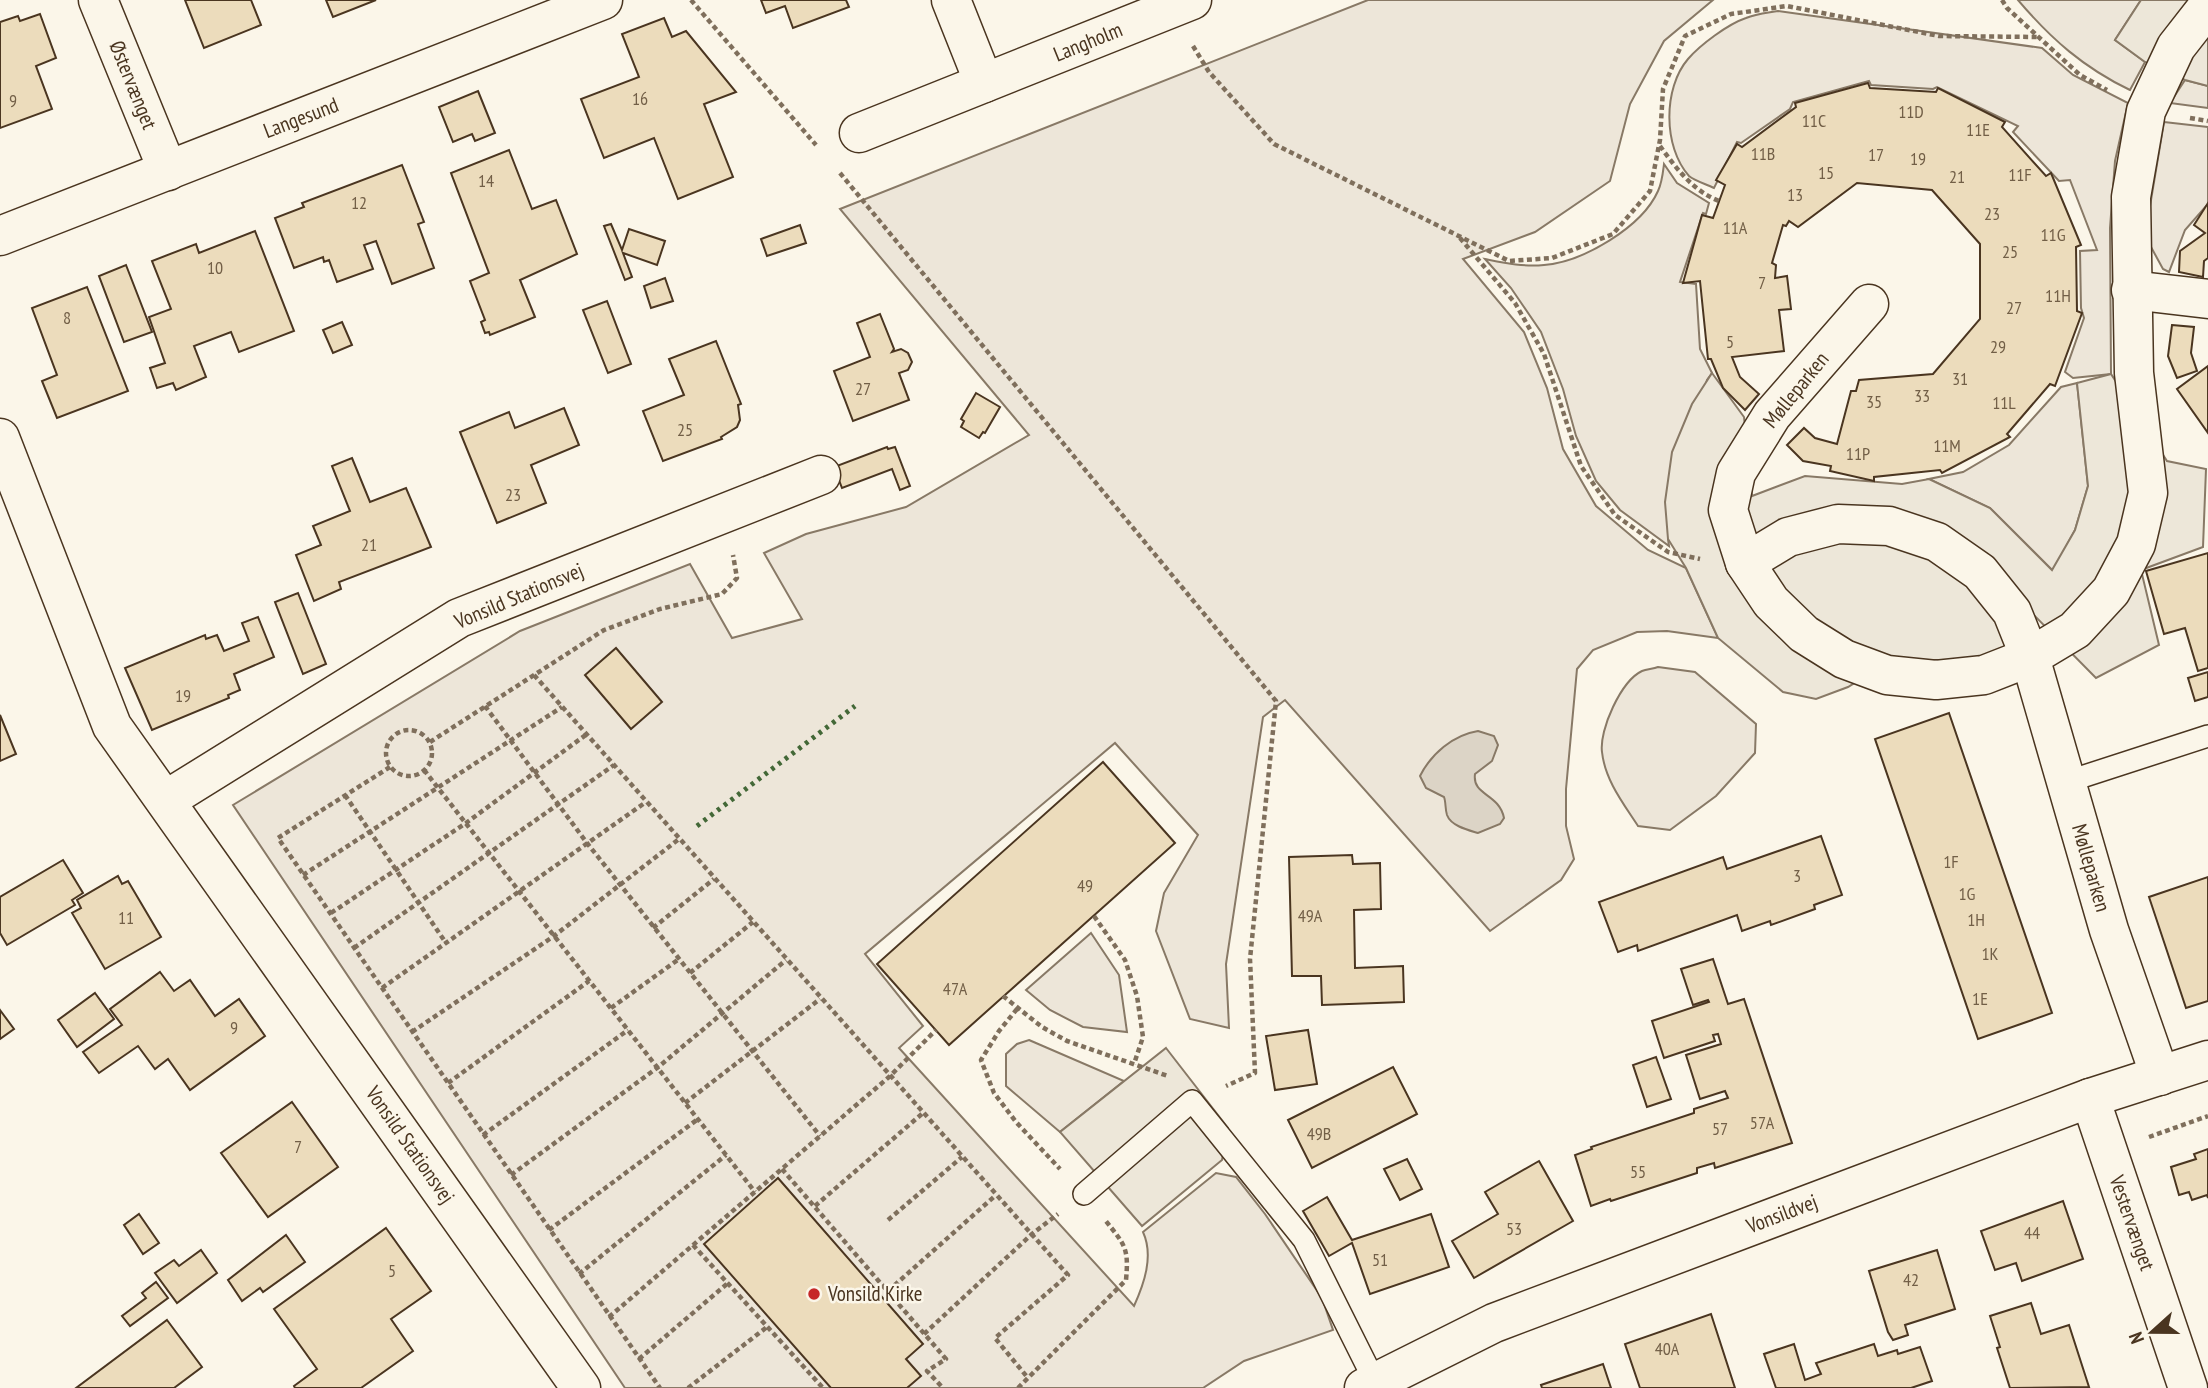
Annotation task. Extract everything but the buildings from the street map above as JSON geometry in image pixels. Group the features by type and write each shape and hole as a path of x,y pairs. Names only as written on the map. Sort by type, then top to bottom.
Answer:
{"street":[{"name":"Østervænget","path":"99,0 167,171"},
{"name":"Langesund","path":"0,236 603,0"},
{"path":"951,0 984,83"},
{"name":"Langholm","path":"859,133 1181,4"},
{"name":"Mølleparken","path":"1869,304 1772,415 1736,473 1728,510 1745,563 1771,602 1804,634 1844,659 1887,675 1936,680 1984,675 2030,657 2075,630 2111,591 2136,544 2148,493 2134,373 2131,197 2146,111 2176,47 2208,6"},
{"path":"2131,290 2208,299"},
{"name":"Vonsild Stationsvej","path":"0,438 113,726 581,1388"},
{"name":"Vonsild Stationsvej","path":"166,800 459,618 821,475"},
{"name":"Mølleparken","path":"1745,563 1788,537 1838,524 1889,526 1937,542 1980,572 2012,612 2030,657 2109,930 2160,1076"},
{"name":"Vonsildvej","path":"1370,1385 1494,1323 2090,1098 2208,1060"},
{"name":"Vestervænget","path":"2090,1098 2188,1388"}],"lane":[{"path":"2066,782 2208,736"},
{"path":"1084,1194 1192,1101 1304,1240 1370,1385"}],"path":[{"path":"691,0 820,148"},
{"path":"2002,0 2007,8 2080,75 2146,111 2208,121"},
{"path":"1181,4 1209,72 1274,144 1509,261 1552,258 1614,234 1650,191 1659,146 1663,89 1685,36 1731,13 1787,6 1939,36 2038,37"},
{"path":"1659,146 1682,176 1719,201"},
{"path":"837,170 1276,701 1250,959 1255,1073 1192,1101 1170,1077 1067,1041 1042,1027 1003,996"},
{"path":"1457,235 1515,303 1544,354 1581,466 1615,515 1668,552 1709,562 1745,563"},
{"path":"429,742 604,630 660,609 722,594 737,579 726,513"},
{"path":"534,675 1068,1275 995,1338 1028,1378"},
{"path":"485,706 587,844 820,1136"},
{"path":"303,875 562,707"},
{"path":"411,730 419,732 429,742 432,757 424,771 402,776 390,767 386,760 387,745 397,733 411,730"},
{"path":"331,913 466,823 587,734"},
{"path":"354,948 614,765"},
{"path":"390,767 278,838 660,1388"},
{"path":"424,771 755,1192"},
{"path":"345,795 446,943"},
{"path":"382,988 646,802"},
{"path":"412,1032 554,936 679,839"},
{"path":"653,928 714,879"},
{"path":"1094,916 1125,960 1137,996 1143,1037 1134,1064"},
{"path":"690,973 752,922"},
{"path":"611,1008 679,959"},
{"path":"511,1175 657,1068 786,960"},
{"path":"448,1083 589,981"},
{"path":"685,1103 820,999"},
{"path":"1017,1009 981,1060 993,1093 1016,1122 1084,1194 1120,1239 1128,1256 1126,1280 1018,1388"},
{"path":"483,1135 628,1030"},
{"path":"609,1317 890,1077 936,1030"},
{"path":"815,1206 923,1113"},
{"path":"549,1230 698,1119"},
{"path":"579,1275 726,1155"},
{"path":"888,1220 962,1157"},
{"path":"782,1169 946,1359 927,1371 943,1388"},
{"path":"924,1334 1032,1234 1084,1194"},
{"path":"888,1292 996,1195"},
{"path":"693,1245 824,1388"},
{"path":"639,1359 728,1283"},
{"path":"688,1388 767,1327"},
{"path":"810,1388 818,1382"}],"shaded area":[{"path":"1368,0 1713,0 1664,41 1630,104 1610,181 1535,232 1463,259 1524,332 1547,388 1563,449 1596,506 1648,550 1686,568 1718,638 1667,631 1637,632 1593,650 1577,669 1566,789 1566,826 1574,859 1561,880 1490,931 1285,700 1263,717 1226,964 1229,1028 1190,1019 1156,931 1164,893 1198,835 1115,743 865,954 923,1026 899,1048 1134,1306 1148,1260 1143,1232 1216,1173 1236,1177 1265,1214 1322,1298 1333,1330 1244,1361 1203,1388 625,1388 233,805 520,631 690,564 732,638 802,619 764,553 806,534 906,507 1029,435 840,209"},
{"path":"2018,0 2141,0 2115,40 2145,62 2130,90 2069,51"},
{"path":"2141,0 2208,0 2208,86 2185,80 2145,62 2115,40"},
{"path":"1778,11 2042,48 2073,75 2128,103 2115,161 2110,228 2111,374 2073,378 2065,372 2084,318 2081,308 2080,251 2097,250 2070,180 2059,181 2013,132 2018,126 1937,87 1933,89 1871,85 1869,81 1793,102 1790,109 1741,143 1737,142 1714,188 1689,176 1674,150 1669,118 1670,101 1680,71 1693,53 1723,30 1750,17"},
{"path":"2185,80 2208,86 2208,108 2170,103"},
{"path":"2164,122 2208,127 2208,204 2185,230 2169,272 2163,269 2145,236"},
{"path":"1664,164 1677,183 1709,203 1706,214 1703,213 1680,282 1696,284 1700,349 1712,373 1707,380 1668,539 1669,546 1620,510 1596,481 1576,436 1563,389 1541,332 1511,288 1485,259 1521,265 1544,265 1593,250 1625,229 1650,204 1659,188"},
{"path":"1712,373 1744,417 1752,496 1805,476 1902,484 1929,479 1990,508 2052,570 2075,530 2088,486 2077,383 2111,374 2167,461 2206,469 2203,547 2141,570 2159,645 2096,678 2027,608 2011,653 1964,661 1893,659 1848,687 1816,699 1783,692 1718,638 1686,568 1668,539 1665,502 1672,452 1692,404"},
{"path":"2077,383 2088,486 2075,530 2053,571 1990,508 1929,479 1963,472 2009,445 2061,387"},
{"path":"1658,667 1695,672 1756,724 1755,753 1716,796 1670,830 1638,826 1611,782 1602,752 1604,731 1619,695 1634,676"},
{"path":"1478,731 1494,736 1498,745 1492,761 1475,774 1475,781 1497,804 1504,818 1500,824 1478,833 1452,822 1447,815 1444,797 1426,788 1420,776 1430,760 1444,747 1460,737"},
{"path":"1091,933 1119,975 1127,1032 1083,1027 1050,1010 1026,990"},
{"path":"1029,1040 1124,1081 1060,1132 1006,1086 1006,1054 1017,1044"},
{"path":"1166,1048 1228,1128 1222,1160 1142,1226 1060,1132"}],"hedge":[{"path":"697,826 855,706"}],"place":[{"name":"Vonsild Kirke","path":"814,1294"}]}
